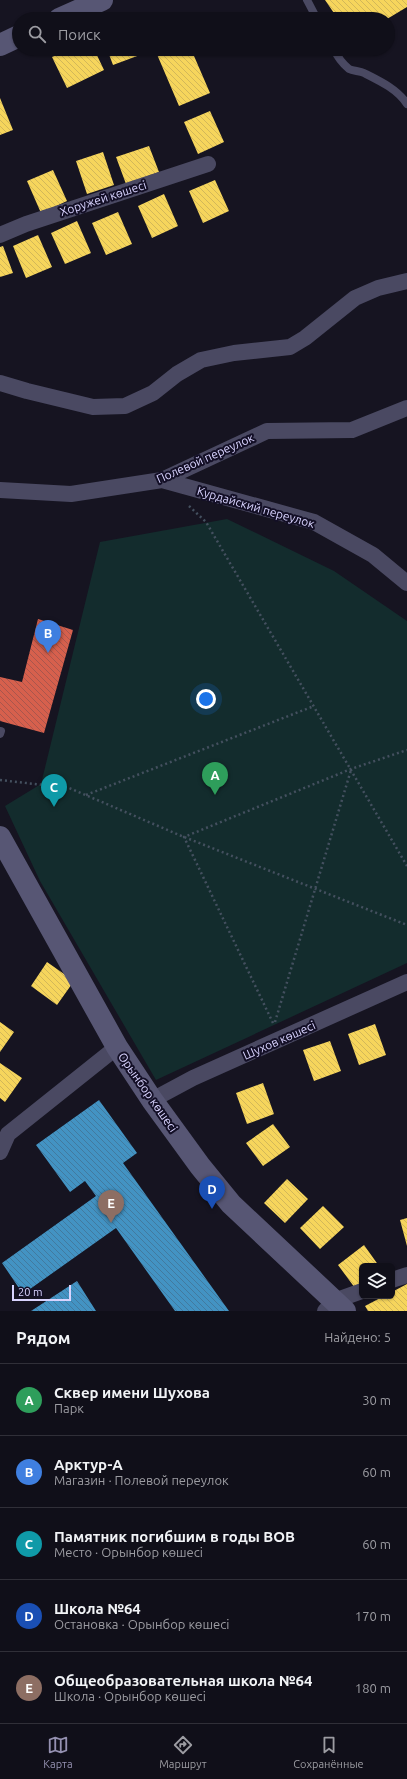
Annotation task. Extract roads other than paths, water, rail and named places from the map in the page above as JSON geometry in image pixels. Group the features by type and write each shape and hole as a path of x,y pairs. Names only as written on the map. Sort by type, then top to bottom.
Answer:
{"main road":[{"path":"75,12 102,0"},
{"path":"0,45 12,39"},
{"name":"Орынбор көшесі","path":"0,837 118,1047 152,1100 200,1166 231,1204 335,1308"}],"street":[{"name":"Хоружей көшесі","path":"0,235 26,224 208,164"},
{"path":"0,383 26,392 93,406 125,406 152,393 177,374 201,360 234,353 290,347 305,338 355,298 378,288 407,281"},
{"name":"Полевой переулок","path":"0,490 71,494 162,480 267,431 352,430 407,408"},
{"name":"Курдайский переулок","path":"162,480 314,522 373,556 407,583"},
{"name":"Шухов көшесі","path":"152,1100 193,1078 407,982"},
{"path":"0,1152 8,1134 118,1047"},
{"path":"395,1279 407,1275"},
{"path":"335,1308 359,1293"}],"lane":[{"path":"307,0 314,12"},
{"path":"337,56 349,69 362,73 387,85 402,97 407,104"}],"place":[{"name":"Арктур-А","path":"48,653"},
{"name":"Сквер имени Шухова","path":"215,795"},
{"name":"Памятник погибшим в годы ВОВ","path":"54,807"},
{"name":"Школа №64","path":"212,1209"},
{"name":"Общеобразовательная школа №64","path":"111,1223"}]}
